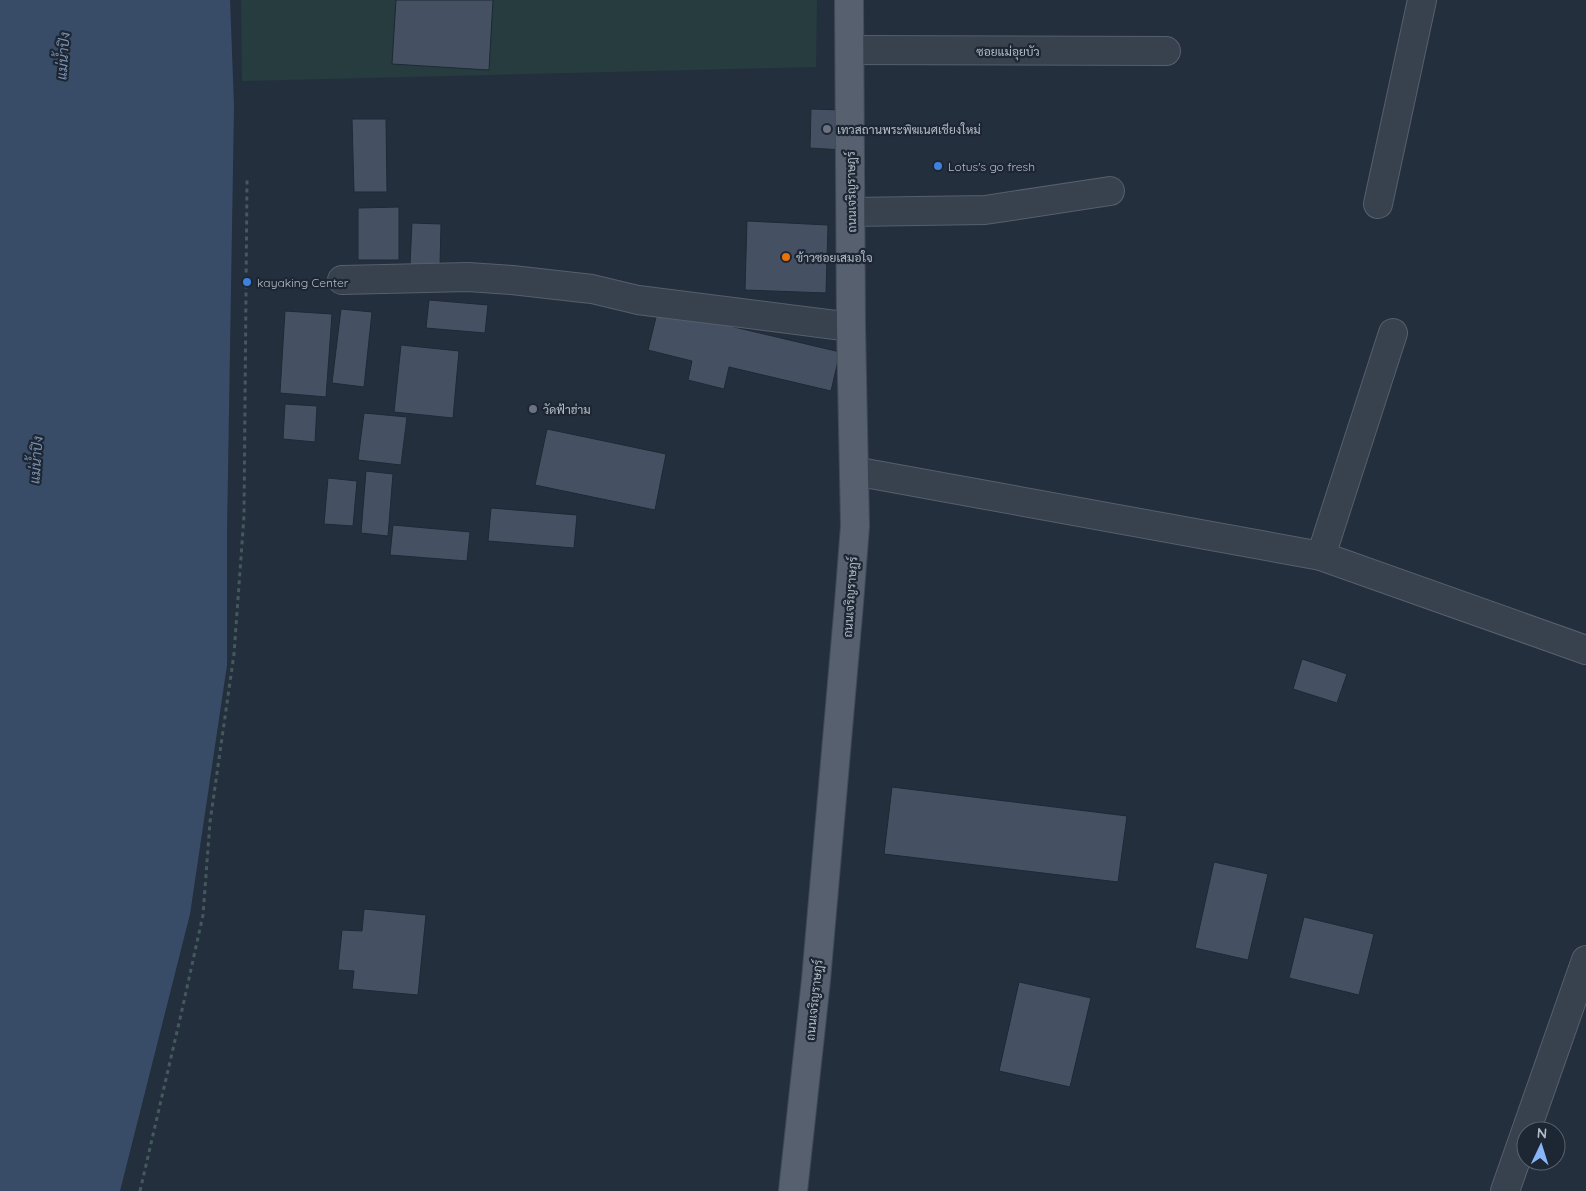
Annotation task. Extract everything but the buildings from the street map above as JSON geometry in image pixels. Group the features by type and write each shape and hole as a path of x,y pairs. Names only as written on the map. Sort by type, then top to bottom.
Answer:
{"main road":[{"name":"ถนนเจริญราษฎร์","path":"793,1191 816,980 850,603 855,526 851,327 849,0"}],"street":[{"path":"1378,204 1422,0"},
{"name":"ซอยแม่อุยบัว","path":"850,50 1166,51"},
{"path":"851,212 985,210 1110,191"},
{"path":"342,280 468,277 512,280 592,289 638,300 851,327"},
{"path":"1321,556 1394,333"},
{"path":"854,471 1321,556 1586,650"},
{"path":"1505,1191 1586,960"}],"path":[{"path":"140,1191 203,915 210,822 234,654 244,516 247,180"}],"green space":[{"path":"241,0 817,0 816,67 242,81"}],"water":[{"name":"แม่น้ำปิง","path":"0,0 230,0 234,106 227,531 227,665 190,914 120,1191 0,1191"}],"place":[{"name":"เทวสถานพระพิฆเนศเชียงใหม่","path":"827,129"},
{"name":"Lotus's go fresh","path":"938,166"},
{"name":"ข้าวซอยเสมอใจ","path":"786,257"},
{"name":"kayaking Center","path":"247,282"},
{"name":"วัดฟ้าฮ่าม","path":"533,409"}]}
